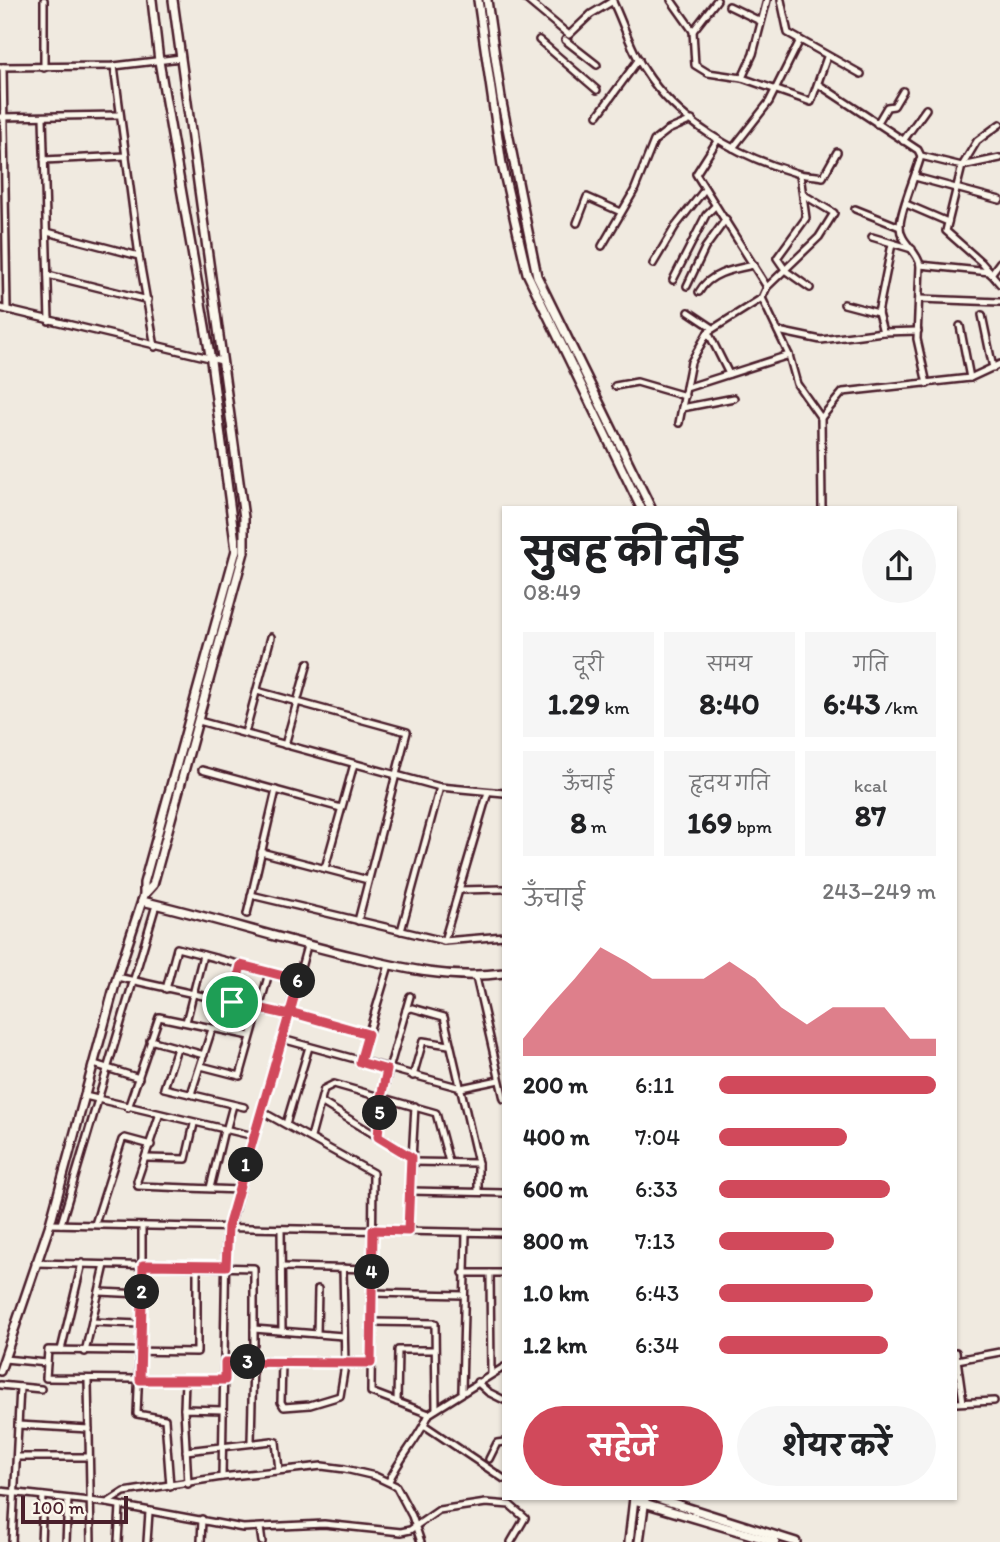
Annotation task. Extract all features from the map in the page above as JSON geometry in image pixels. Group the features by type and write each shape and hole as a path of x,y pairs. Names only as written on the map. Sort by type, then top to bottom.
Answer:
{"street":[{"path":"44,0 44,68"},
{"path":"0,1371 50,1224 117,976 143,898 144,883 236,550 211,361 159,61 152,0"},
{"path":"143,898 152,885 199,721 242,564 245,541 173,0"},
{"path":"478,0 502,165 527,273 640,506"},
{"path":"487,0 501,98 537,276 650,506"},
{"path":"527,0 597,65"},
{"path":"671,0 693,31 695,65 717,75 742,78 811,102 827,57"},
{"path":"693,31 717,0"},
{"path":"742,78 753,54 767,0"},
{"path":"781,0 788,33 861,74"},
{"path":"553,52 591,14 613,1 639,59 669,99 716,141 800,174 823,177 837,152"},
{"path":"729,6 760,21"},
{"path":"539,40 597,90"},
{"path":"733,148 769,102 800,40"},
{"path":"7,310 9,262 1,67 114,66 181,58"},
{"path":"598,115 639,59"},
{"path":"114,66 139,256 155,347"},
{"path":"818,84 918,150 921,156 900,227"},
{"path":"877,124 887,107 894,106 903,91"},
{"path":"903,141 926,109"},
{"path":"2,117 119,116"},
{"path":"43,117 49,321"},
{"path":"602,246 634,191 654,141 668,130 692,120"},
{"path":"1000,124 977,141 962,166 946,231 1000,284"},
{"path":"716,141 696,174 767,287"},
{"path":"44,160 126,156"},
{"path":"921,156 962,166 1000,158"},
{"path":"800,174 804,195 803,225 785,243 776,258 786,271 810,288"},
{"path":"915,177 1000,200"},
{"path":"653,264 675,227 705,189"},
{"path":"679,424 691,362 710,330 762,298 767,287 818,237 834,213 804,195"},
{"path":"577,223 587,197 621,212"},
{"path":"906,205 948,222"},
{"path":"673,280 706,215 715,206"},
{"path":"855,209 900,227 918,254 918,331 927,384"},
{"path":"687,286 705,248 726,219"},
{"path":"47,232 139,256"},
{"path":"872,237 913,249"},
{"path":"883,332 878,313 892,244"},
{"path":"0,259 9,262"},
{"path":"990,273 1000,262"},
{"path":"699,292 704,282 732,270 754,265"},
{"path":"920,265 990,273"},
{"path":"48,275 148,300"},
{"path":"762,298 789,355 797,384 821,418 822,506"},
{"path":"920,299 1000,302"},
{"path":"844,304 878,313"},
{"path":"0,308 211,361 222,361"},
{"path":"689,312 710,330 729,374"},
{"path":"982,315 993,368"},
{"path":"960,326 970,378"},
{"path":"778,331 821,340 883,332 918,331"},
{"path":"686,388 789,355"},
{"path":"821,418 843,392 970,378 1000,364"},
{"path":"615,386 637,382 685,396"},
{"path":"682,408 734,398"},
{"path":"246,733 271,636"},
{"path":"285,744 308,663"},
{"path":"257,691 407,732 358,921"},
{"path":"199,721 440,787 502,793"},
{"path":"325,868 354,764"},
{"path":"202,770 341,808"},
{"path":"401,931 440,787"},
{"path":"247,914 276,790"},
{"path":"444,941 488,792"},
{"path":"261,852 369,880"},
{"path":"459,890 502,889"},
{"path":"251,895 444,941 502,936"},
{"path":"143,898 156,905 389,965 439,975 476,977 502,973"},
{"path":"61,1224 156,905"},
{"path":"222,1477 228,1227 307,946"},
{"path":"166,989 177,948 299,980"},
{"path":"186,1022 203,955"},
{"path":"232,1002 241,965"},
{"path":"360,1062 389,965"},
{"path":"201,1066 240,1076 269,973"},
{"path":"117,976 368,1034"},
{"path":"476,977 502,1091"},
{"path":"378,1137 381,1097 387,1070 410,996"},
{"path":"406,1010 412,1008 444,1017 478,1163 478,1191"},
{"path":"128,1108 159,1017 250,1036"},
{"path":"191,1094 212,1028"},
{"path":"282,1039 387,1070 461,1088 499,1080"},
{"path":"150,1040 204,1055"},
{"path":"413,1076 423,1041 449,1045"},
{"path":"286,1124 309,1047"},
{"path":"177,1048 164,1088 244,1107"},
{"path":"94,1064 139,1078"},
{"path":"311,1137 324,1089 334,1084 438,1115 449,1162"},
{"path":"85,1096 159,1116 254,1136"},
{"path":"321,1102 411,1159 478,1163"},
{"path":"210,1188 233,1105"},
{"path":"408,1231 415,1106"},
{"path":"261,1111 373,1174 372,1391 429,1414"},
{"path":"159,1116 137,1181 138,1186 239,1191"},
{"path":"147,1158 186,1159 194,1124"},
{"path":"95,1224 122,1140 125,1138 151,1145"},
{"path":"410,1191 502,1193"},
{"path":"50,1224 502,1233"},
{"path":"142,1226 138,1415 165,1419 170,1486"},
{"path":"281,1229 282,1331"},
{"path":"462,1391 466,1233"},
{"path":"35,1263 254,1268 254,1344"},
{"path":"61,1350 82,1263"},
{"path":"85,1352 105,1265"},
{"path":"197,1266 197,1352 48,1350 46,1378 88,1381 225,1380"},
{"path":"282,1267 372,1269"},
{"path":"282,1363 281,1402 284,1407 310,1405 340,1396 345,1365 343,1268"},
{"path":"463,1273 502,1273"},
{"path":"490,1273 491,1374"},
{"path":"317,1334 318,1289"},
{"path":"100,1292 142,1294"},
{"path":"373,1293 463,1295"},
{"path":"92,1322 139,1324"},
{"path":"372,1322 435,1323 436,1409"},
{"path":"254,1329 343,1336"},
{"path":"397,1402 398,1350 434,1350"},
{"path":"963,1402 957,1360 1000,1352"},
{"path":"4,1359 47,1363"},
{"path":"225,1362 345,1365 371,1363"},
{"path":"251,1441 253,1362"},
{"path":"389,1481 401,1455 429,1414 502,1368"},
{"path":"185,1380 188,1484"},
{"path":"88,1381 91,1542"},
{"path":"477,1382 502,1399"},
{"path":"0,1385 41,1389"},
{"path":"12,1542 20,1387"},
{"path":"957,1403 993,1401"},
{"path":"184,1409 223,1410"},
{"path":"18,1425 89,1429"},
{"path":"424,1425 502,1478"},
{"path":"186,1451 251,1441 276,1442 279,1470"},
{"path":"489,1459 497,1443 502,1442"},
{"path":"17,1457 89,1457"},
{"path":"107,1503 124,1492 222,1477 322,1466 389,1481 401,1493 421,1542"},
{"path":"0,1491 107,1503 233,1527 324,1524 387,1532 410,1530 439,1510 459,1505 503,1504 518,1510 525,1518 511,1542"},
{"path":"41,1542 43,1496"},
{"path":"66,1542 68,1499"},
{"path":"629,1542 634,1500"},
{"path":"639,1542 644,1500 775,1542"},
{"path":"663,1500 796,1542"},
{"path":"118,1542 120,1506"},
{"path":"147,1542 149,1512"},
{"path":"201,1542 202,1519"},
{"path":"260,1528 262,1542"}],"route":[{"path":"241,965 299,980 290,1012 368,1034 360,1062 387,1070 381,1097 378,1137 411,1157 408,1231 373,1230 371,1363 345,1365 225,1362 225,1380 140,1380 138,1353 143,1265 226,1266 228,1227 289,1015 232,1002 241,965"}]}
